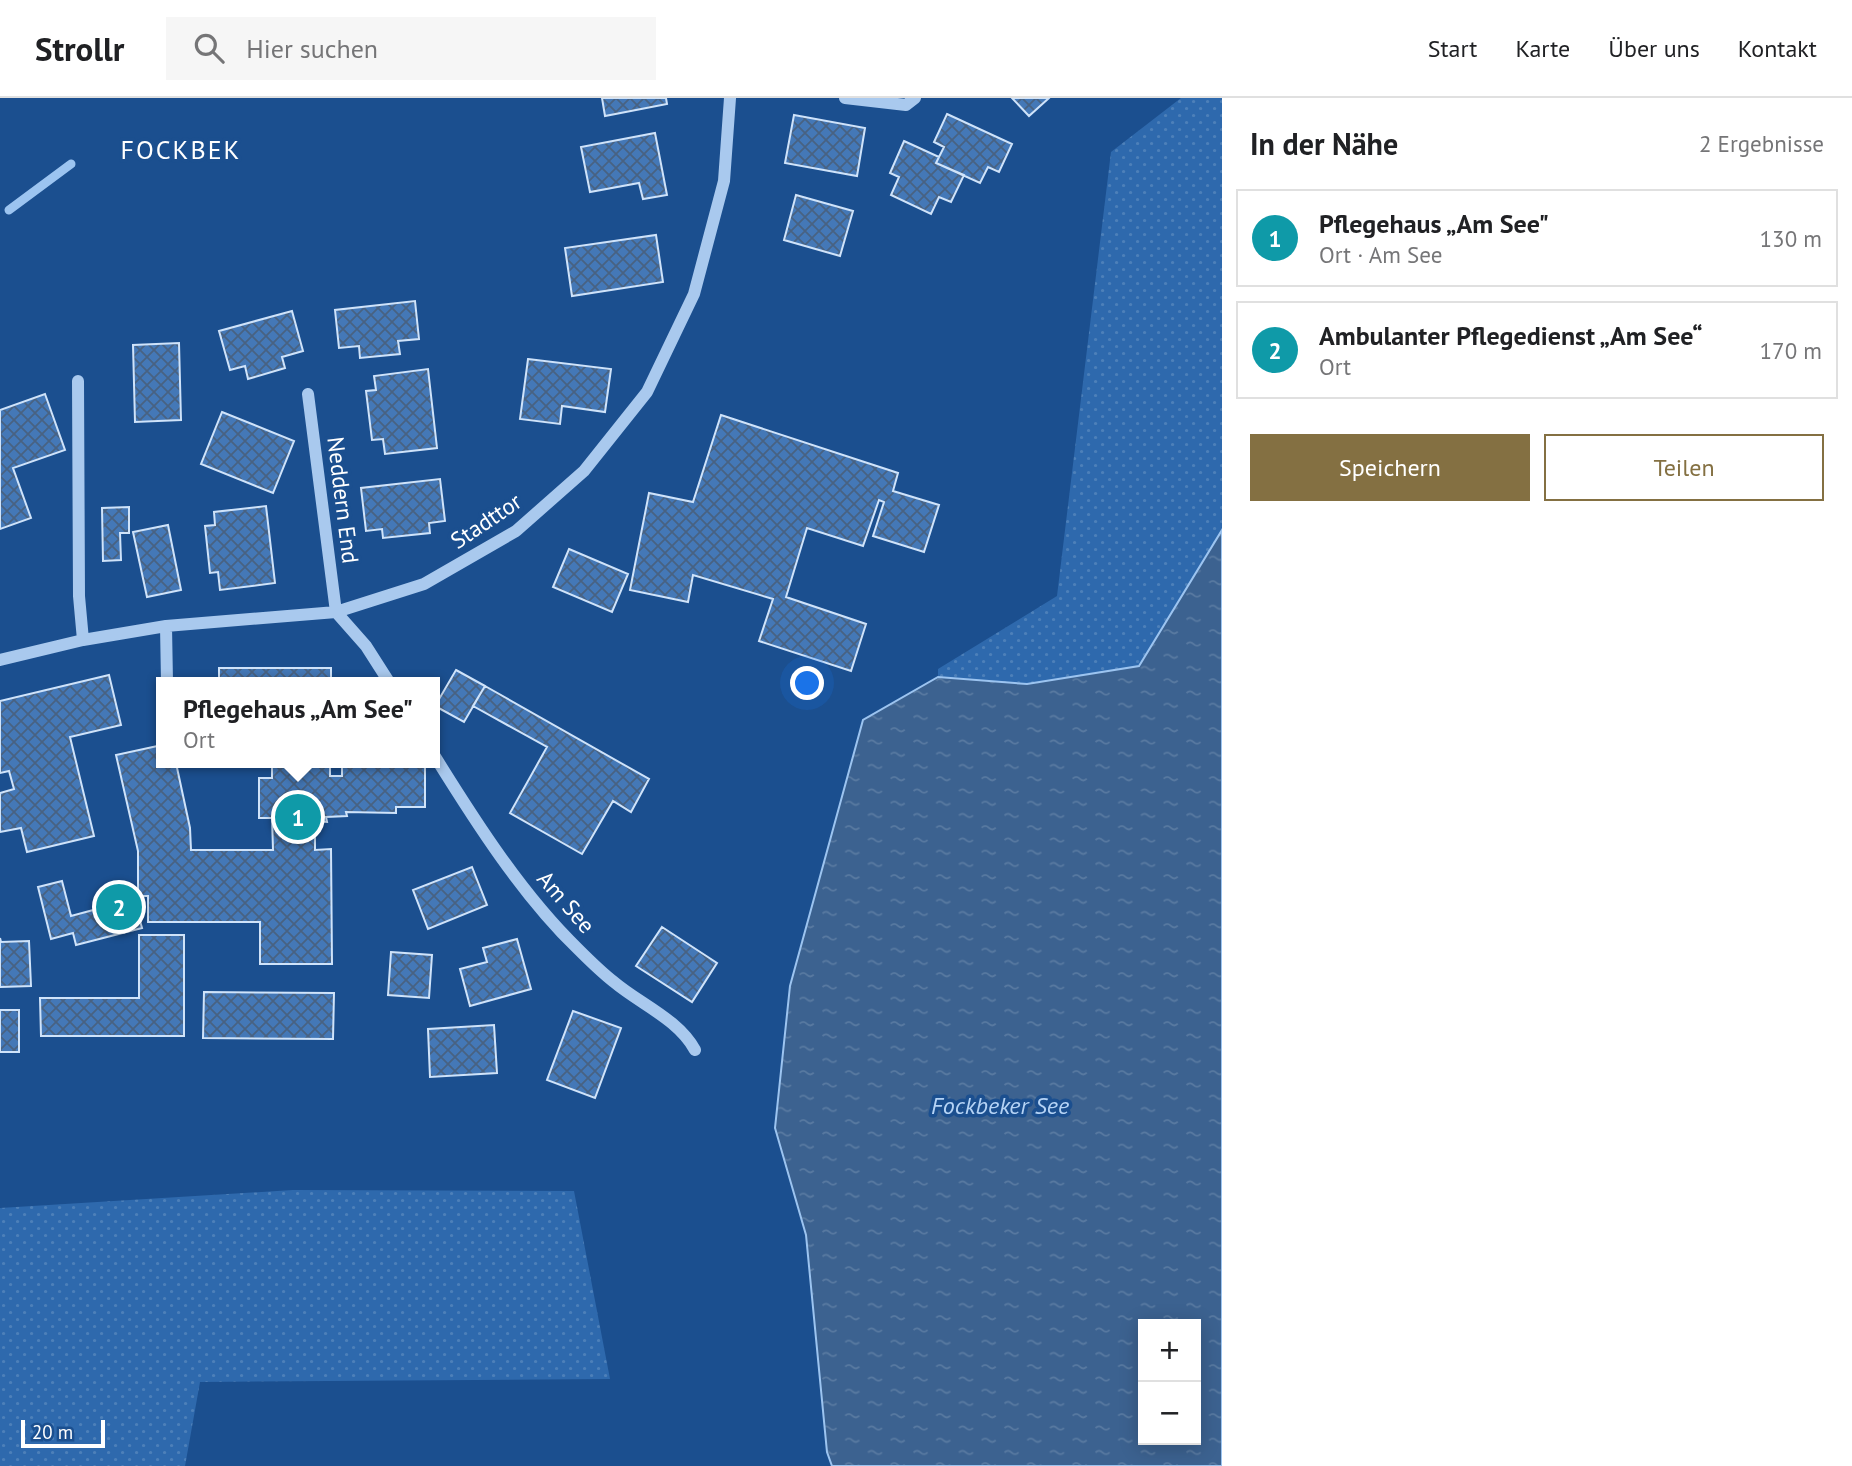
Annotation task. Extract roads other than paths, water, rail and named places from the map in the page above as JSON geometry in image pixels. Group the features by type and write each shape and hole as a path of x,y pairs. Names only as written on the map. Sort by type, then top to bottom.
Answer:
{"street":[{"name":"Stadttor","path":"0,660 83,640 166,626 336,612 424,584 516,531 584,471 647,392 694,294 724,181 730,98"},
{"path":"845,98 906,105 915,98"},
{"path":"78,381 79,597 83,640"},
{"name":"Neddern End","path":"308,394 336,612"},
{"path":"336,612 366,646 386,677"},
{"path":"166,626 167,677"},
{"name":"Am See","path":"440,763 468,809 516,877 576,947 614,982 686,1034 695,1050"}],"water":[{"name":"Fockbeker See","path":"1222,530 1222,1466 832,1466 827,1452 806,1235 775,1128 790,986 863,720 938,677 1027,684 1139,666"}],"waterway":[{"path":"9,210 71,164"}],"place":[{"name":"Pflegehaus „Am See\"","path":"298,817"},
{"name":"Ambulanter Pflegedienst „Am See“","path":"119,907"}],"district":[{"name":"FOCKBEK","path":"181,150"}]}
